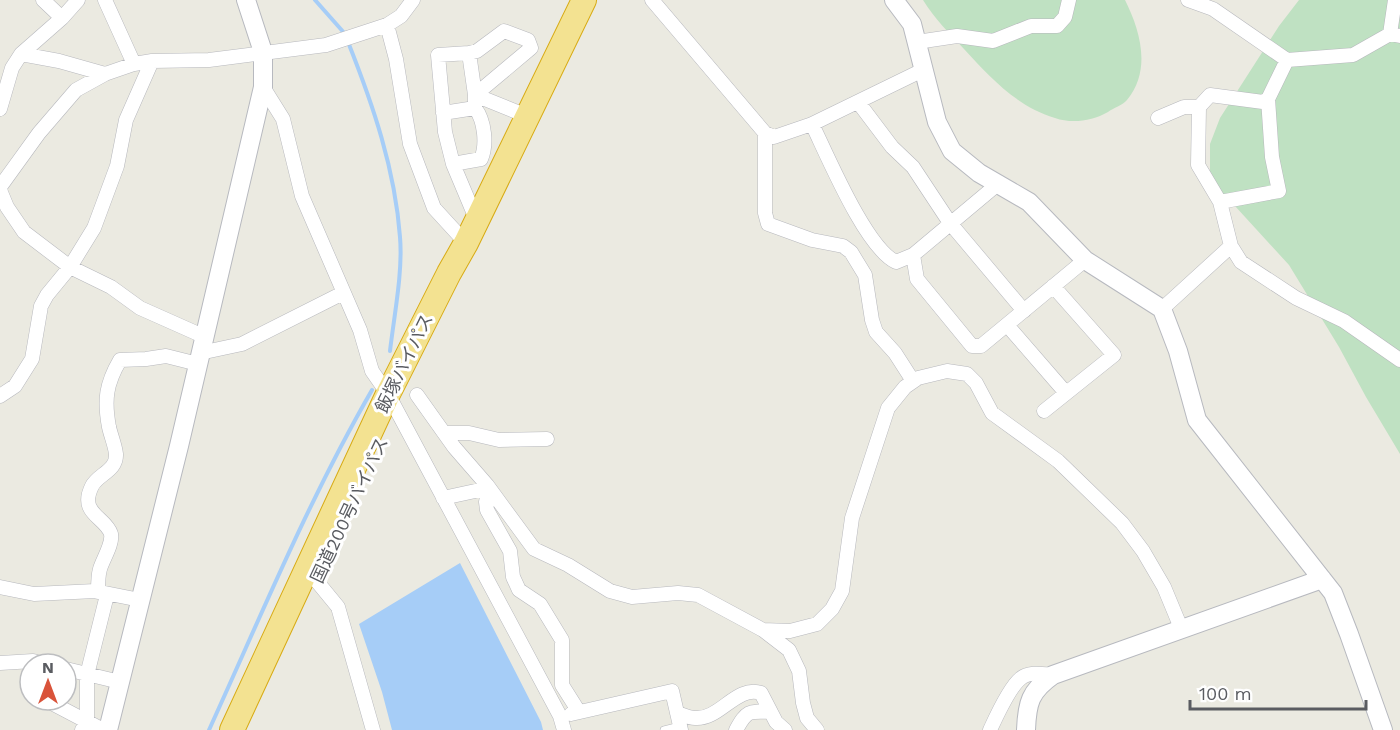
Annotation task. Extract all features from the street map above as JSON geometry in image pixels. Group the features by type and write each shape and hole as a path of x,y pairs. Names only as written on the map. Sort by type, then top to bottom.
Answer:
{"highway":[{"name":"飯塚バイパス","path":"232,730 392,402 449,273 466,243 584,0"},
{"name":"国道200号バイパス","path":"246,730 392,402 598,0"}],"street":[{"path":"43,0 62,18"},
{"path":"0,109 12,68 21,54 62,18 78,0"},
{"path":"105,0 134,64"},
{"path":"108,730 236,209 263,87 263,52 246,0"},
{"path":"201,351 111,286 70,267 24,232 7,207 0,188 39,133 76,90 105,74 134,64 152,61 209,60 326,45 387,25 402,16 413,0"},
{"path":"652,0 765,133 774,137 812,124 925,69"},
{"path":"894,0 912,24 937,122 952,151 979,173 1029,202 1085,260 1162,309 1178,351 1197,420 1333,593 1350,634 1383,730"},
{"path":"917,42 957,36 993,41 1031,26 1057,26 1065,17 1069,0"},
{"path":"1188,0 1213,9 1287,60 1353,55 1395,35 1395,0"},
{"path":"387,25 396,59 410,144 434,208 466,243"},
{"path":"444,113 475,102 531,48 528,40 504,31 477,51 438,55 445,132 453,164 477,220"},
{"path":"453,164 481,159 486,148 480,114 475,102 469,53"},
{"path":"21,54 59,61 105,74"},
{"path":"1220,202 1279,192 1272,157 1268,99 1287,60"},
{"path":"0,396 15,386 32,359 41,306 70,267 94,228 117,166 126,120 152,61"},
{"path":"263,87 283,119 302,196 360,330 372,371 392,402 560,716 564,730"},
{"path":"1158,118 1184,107 1199,106 1210,95 1263,102 1268,99"},
{"path":"475,102 527,116"},
{"path":"858,102 892,147 913,167 950,224 1024,311"},
{"path":"1199,106 1198,165 1220,202 1231,246 1241,262 1296,298 1344,321 1400,360"},
{"path":"812,124 864,228 888,258 896,262 913,255 999,183"},
{"path":"765,133 765,213 768,224 812,240 843,246 851,252 865,275 876,332 895,353 913,381"},
{"path":"1162,309 1231,246"},
{"path":"913,255 917,279 972,346 981,346 1085,260"},
{"path":"1044,411 1114,355 1053,286"},
{"path":"84,726 87,675 103,593 99,570 111,538 110,531 105,524 92,514 89,500 92,485 110,470 115,462 116,454 109,427 105,396 112,373 120,360 146,359 242,344 343,293"},
{"path":"1007,325 1066,393"},
{"path":"763,630 790,631 817,624 832,609 842,591 852,518 888,408 913,381 947,370 966,374 976,383 992,413 1058,461 1122,523 1154,569 1181,628"},
{"path":"417,394 444,433 489,488 534,549 568,565 610,591 632,597 678,593 698,595 763,630 789,650 799,671 807,718 817,730"},
{"path":"444,433 469,433 499,440 547,439"},
{"path":"443,498 489,488"},
{"path":"489,488 487,510 510,551 513,576 519,590 540,604 562,640 562,685 579,712"},
{"path":"315,579 338,607 373,730"},
{"path":"1026,730 1027,710 1032,695 1053,675 1322,579"},
{"path":"0,587 34,594 103,593 140,600"},
{"path":"0,663 18,662"},
{"path":"78,672 120,682"},
{"path":"990,730 1020,678 1035,673 1053,675"},
{"path":"560,716 672,691 679,723 704,717 745,692 754,691 761,693 776,722 785,730"},
{"path":"736,730 745,714 753,711 771,712"},
{"path":"64,712 84,726 103,730"}],"lane":[{"path":"664,730 679,723"}],"green space":[{"path":"923,0 1125,0 1135,24 1141,50 1139,76 1135,88 1123,103 1102,115 1089,119 1068,121 1041,113 1016,99 994,80 942,26"},
{"path":"1299,0 1400,0 1400,454 1289,265 1210,181 1210,144 1220,118 1279,26"}],"water":[{"path":"460,563 543,730 392,730 359,624"}],"waterway":[{"path":"315,0 346,35"},
{"path":"348,42 382,138 397,212 401,251 390,351"},
{"path":"209,730 306,515 372,390"}]}
